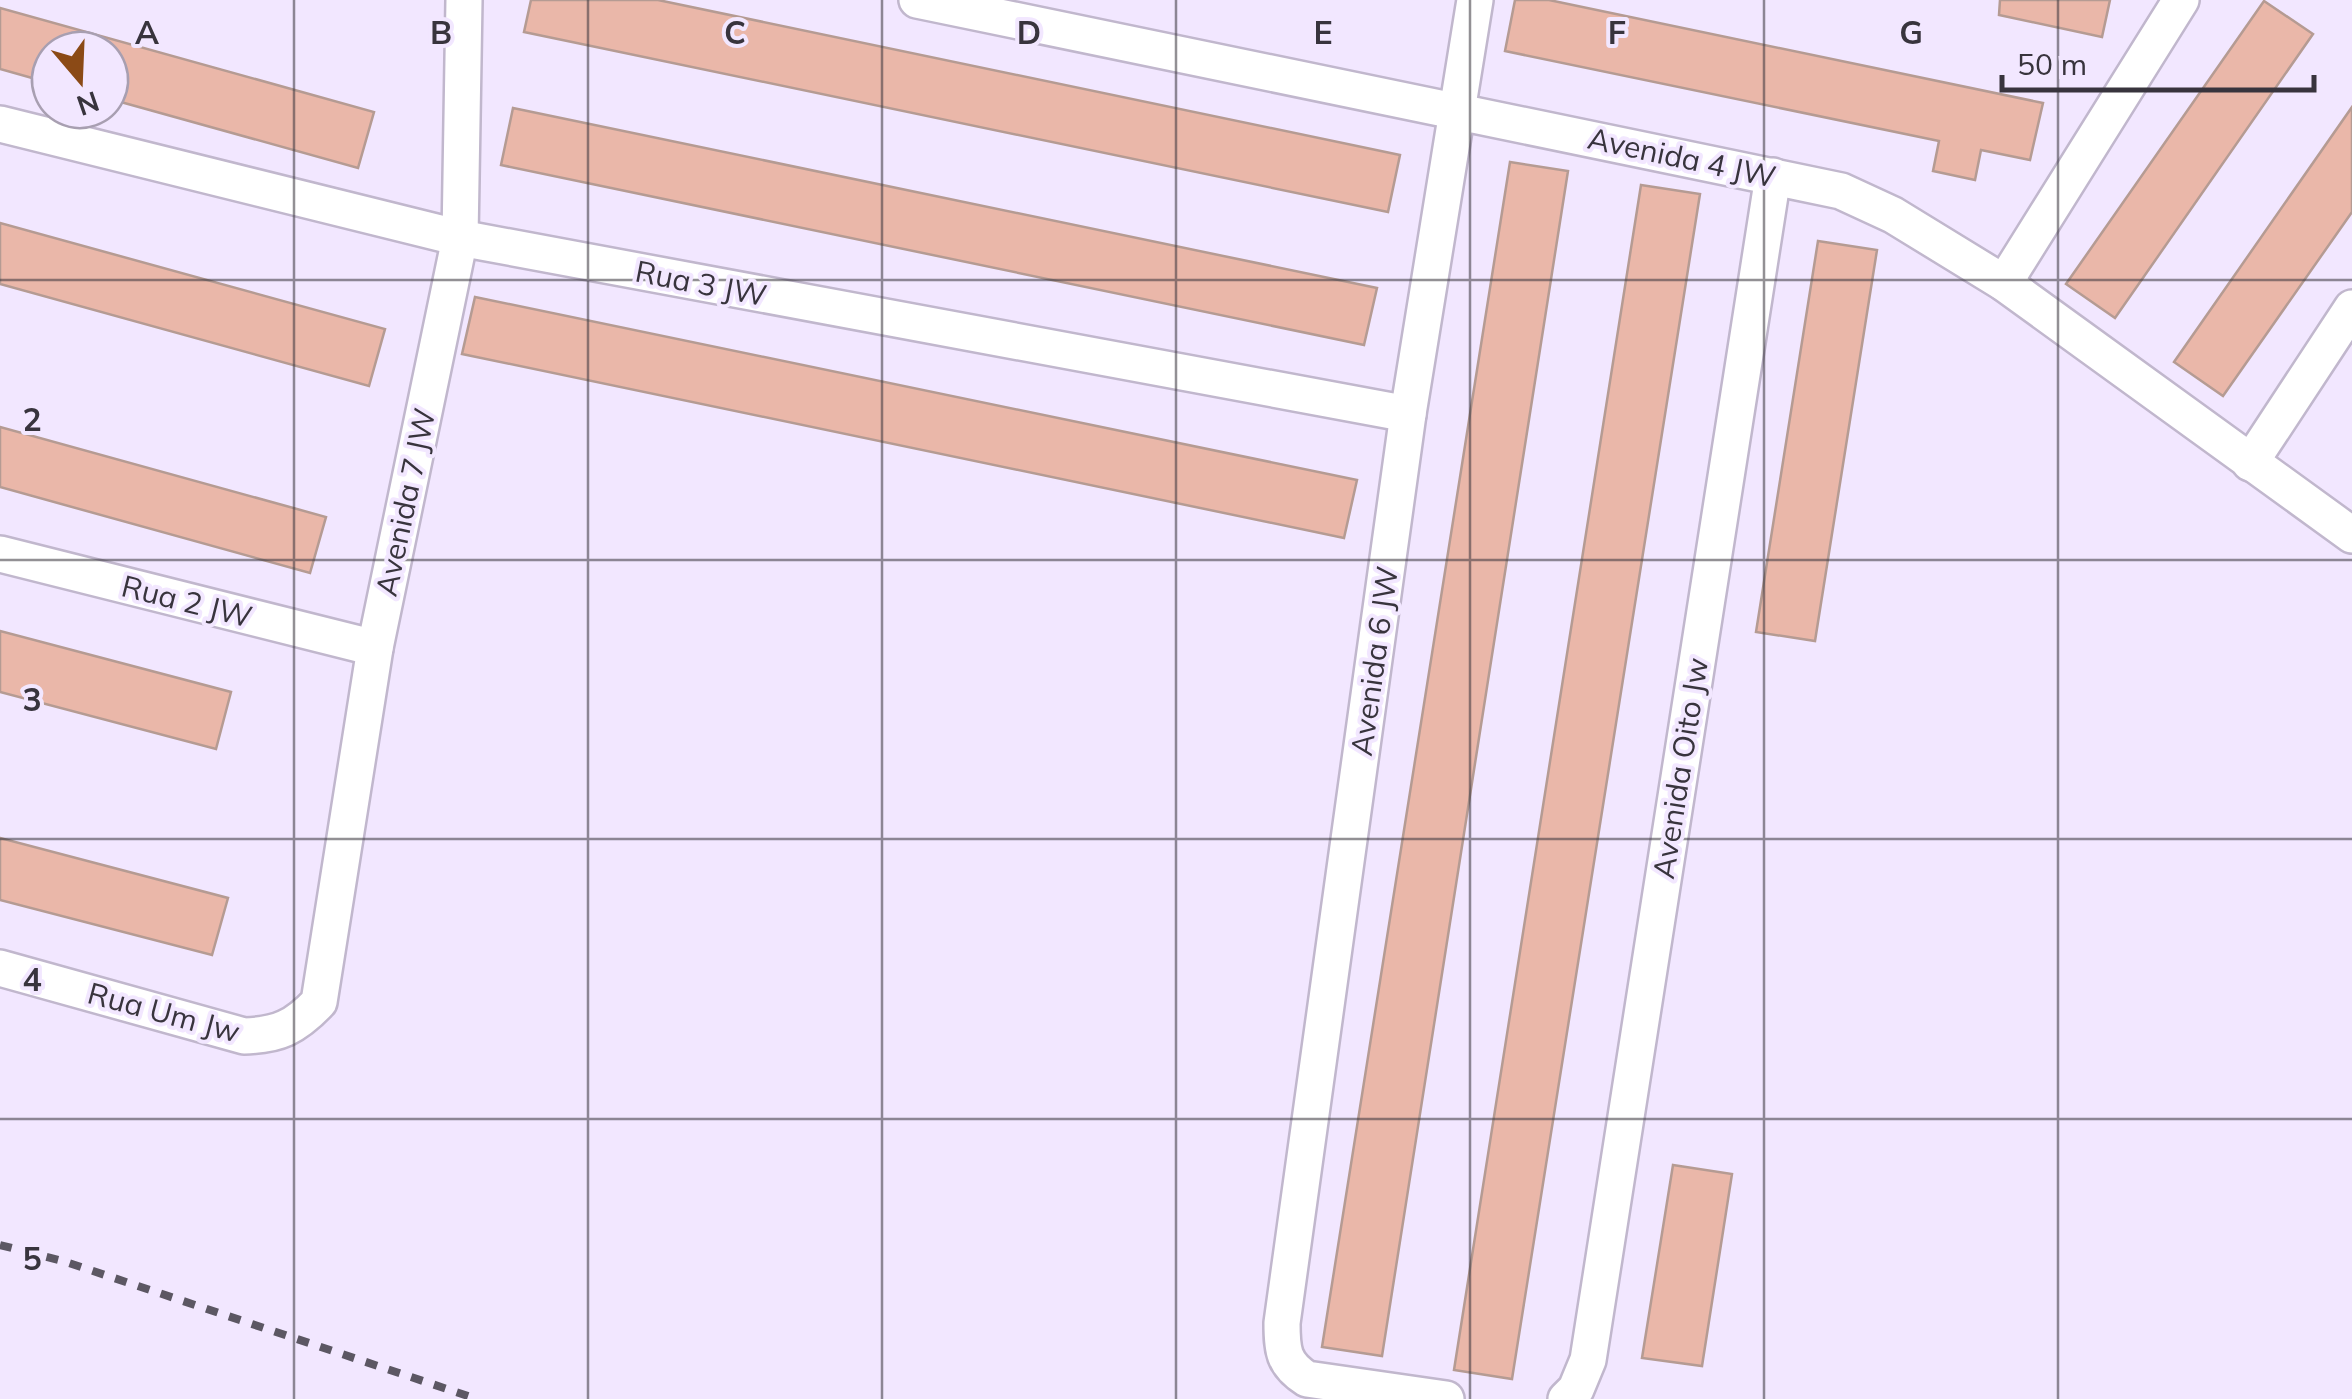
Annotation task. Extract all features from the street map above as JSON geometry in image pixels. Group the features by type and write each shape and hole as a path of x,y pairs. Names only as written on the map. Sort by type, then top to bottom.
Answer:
{"street":[{"name":"Avenida 7 JW","path":"319,1002 375,648 460,238 464,0"},
{"name":"Avenida 4 JW","path":"917,0 1840,191 1893,215 2004,283 2352,535"},
{"name":"Avenida 6 JW","path":"1446,1399 1307,1379 1292,1370 1282,1351 1282,1323 1408,414 1474,0"},
{"path":"2004,283 2181,0"},
{"name":"Rua 3 JW","path":"0,124 460,238 1408,414"},
{"name":"Avenida Oito Jw","path":"1566,1399 1576,1389 1588,1360 1773,176"},
{"path":"2250,464 2352,308"},
{"name":"Rua 2 JW","path":"0,554 375,648"},
{"name":"Rua Um Jw","path":"0,968 244,1036 271,1035 296,1026 319,1002"}],"building":[{"path":"531,0 658,0 1400,155 1388,212 524,32"},
{"path":"1515,0 1549,0 2043,103 2030,160 1981,150 1975,180 1933,171 1939,141 1505,51"},
{"path":"2000,0 2110,0 2102,37 1999,15"},
{"path":"2264,1 2313,34 2115,318 2066,284"},
{"path":"0,8 79,30 30,30 30,77 0,69"},
{"path":"130,44 374,112 358,168 130,105"},
{"path":"2352,107 2352,212 2223,396 2174,362"},
{"path":"513,108 1377,288 1364,345 501,165"},
{"path":"1510,162 1568,171 1382,1356 1322,1347"},
{"path":"1641,185 1700,194 1512,1379 1454,1370"},
{"path":"0,223 385,329 369,386 0,284"},
{"path":"1818,241 1877,250 1815,641 1756,632"},
{"path":"475,297 1357,480 1344,538 462,354"},
{"path":"0,427 326,517 310,573 0,487"},
{"path":"0,631 231,692 216,749 0,692"},
{"path":"0,838 228,898 212,955 0,900"},
{"path":"1673,1165 1732,1174 1702,1366 1642,1358"}],"railway":[{"path":"0,1245 66,1262 477,1399"}]}
